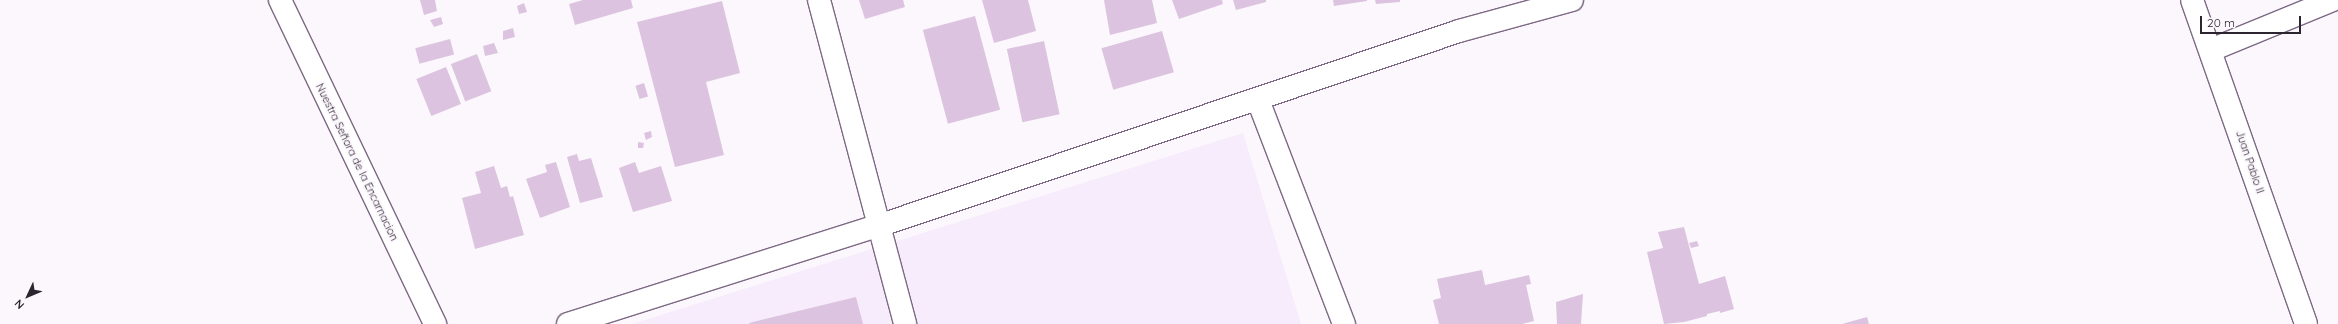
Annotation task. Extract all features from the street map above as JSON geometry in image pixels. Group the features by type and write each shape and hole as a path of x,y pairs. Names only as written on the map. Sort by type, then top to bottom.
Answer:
{"street":[{"name":"Nuestra Señora de la Encarnacion","path":"280,0 435,324"},
{"path":"819,0 881,225 906,324"},
{"path":"568,324 881,225 1258,100 1459,31 1572,0"},
{"name":"Juan Pablo II","path":"2192,0 2211,50 2306,324"},
{"path":"2211,50 2333,0"},
{"path":"1258,100 1344,324"}],"shaded area":[{"path":"1243,133 1301,324 632,324"}],"building":[{"path":"420,0 435,0 437,11 424,15"},
{"path":"583,0 631,0 633,8 575,25 569,4"},
{"path":"859,0 903,0 905,7 865,19"},
{"path":"982,0 1028,0 1036,31 994,43"},
{"path":"1104,0 1152,0 1157,23 1110,35"},
{"path":"1172,0 1222,0 1223,4 1179,19"},
{"path":"1233,0 1266,0 1266,2 1236,10"},
{"path":"1333,0 1367,0 1367,1 1334,6"},
{"path":"1375,0 1400,0 1400,2 1376,4"},
{"path":"722,1 740,73 706,82 724,155 675,167 637,22"},
{"path":"524,3 527,12 519,14 517,6"},
{"path":"975,16 1000,110 948,124 923,30"},
{"path":"441,17 443,24 434,27 430,20"},
{"path":"513,28 515,37 503,40 503,31"},
{"path":"1162,31 1174,72 1113,90 1101,48"},
{"path":"450,39 454,54 419,64 415,48"},
{"path":"1044,41 1060,114 1022,122 1007,49"},
{"path":"494,43 498,53 485,56 483,46"},
{"path":"477,54 491,91 465,101 451,64"},
{"path":"446,67 461,104 431,116 416,79"},
{"path":"644,83 648,96 639,99 635,86"},
{"path":"651,131 652,137 646,140 644,133"},
{"path":"638,142 644,143 643,148 638,148"},
{"path":"577,154 579,161 591,158 603,197 580,203 567,157"},
{"path":"556,162 570,207 540,218 526,179 547,172 545,165"},
{"path":"635,162 639,173 661,166 672,201 633,212 619,168"},
{"path":"494,166 501,188 507,186 510,197 513,196 524,235 475,249 462,198 481,193 475,172"},
{"path":"1684,227 1699,284 1725,276 1734,309 1720,313 1720,311 1707,314 1707,316 1684,322 1664,324 1647,252 1663,248 1658,232"},
{"path":"1697,241 1699,246 1691,248 1689,243"},
{"path":"1482,270 1485,285 1529,275 1531,284 1526,285 1534,321 1522,324 1439,324 1433,300 1441,298 1437,279"},
{"path":"1583,294 1581,324 1557,324 1556,302"},
{"path":"856,297 863,324 749,323"},
{"path":"1867,317 1869,324 1842,324"}]}
